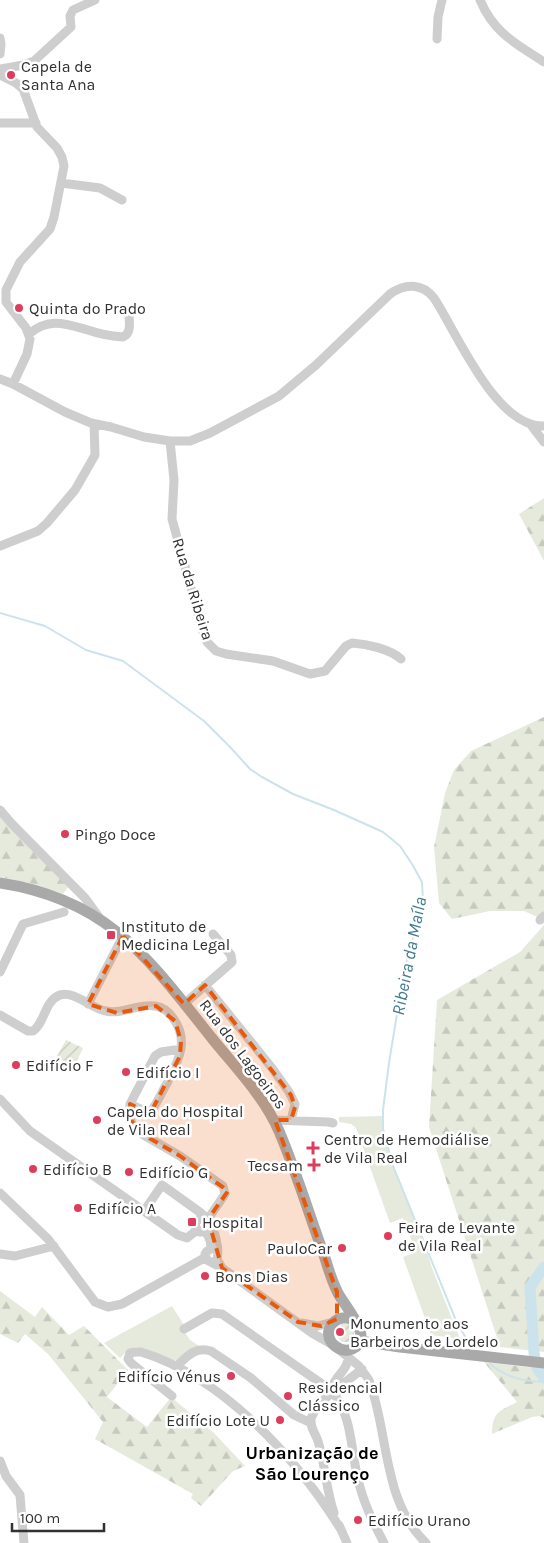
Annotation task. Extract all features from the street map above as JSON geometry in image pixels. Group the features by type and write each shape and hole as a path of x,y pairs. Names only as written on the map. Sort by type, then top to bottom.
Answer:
{"main road":[{"name":"Rua dos Lagoeiros","path":"0,883 33,890 101,920 123,936 147,958 257,1094 274,1120 337,1292 358,1324"},
{"name":"Rua dos Lagoeiros","path":"335,1321 337,1292"},
{"path":"358,1324 361,1336 359,1342 348,1350 336,1347 329,1336 330,1326 335,1321 347,1317 358,1324 365,1332 377,1338 412,1348"},
{"path":"359,1342 544,1363"}],"street":[{"path":"0,69 34,61 71,27 70,16 73,10 95,0"},
{"path":"437,39 438,17 442,0"},
{"path":"480,0 489,18 502,34 544,62"},
{"path":"0,38 0,54"},
{"path":"0,75 16,83 23,90 40,132 54,145 62,157 64,170 50,229 17,266 6,290 6,302 29,334 30,344 13,384"},
{"path":"0,123 36,123"},
{"path":"61,183 100,188 122,200"},
{"path":"0,379 65,412 94,424 112,427 144,437 170,441 190,441 275,399 316,365 390,294 399,288 409,286 421,288 430,294 486,386 513,415 531,425 544,442"},
{"path":"29,334 46,324 62,323 72,324 93,332 123,337 129,332 128,314"},
{"path":"0,546 30,536 38,531 48,523 75,490 95,455 94,424"},
{"path":"531,425 544,426"},
{"name":"Rua da Ribeira","path":"170,441 174,480 172,519 203,632 211,648 226,654 273,661 312,674 325,671 346,646 352,643 376,647 401,659"},
{"path":"0,810 80,893 101,920"},
{"path":"0,972 24,924 68,906 80,893"},
{"path":"184,1004 232,960 231,955 213,934"},
{"path":"88,1004 123,936"},
{"path":"205,985 272,1068 291,1095 295,1107 291,1120"},
{"path":"0,1015 31,1032 36,1029 50,1003 58,996 70,995 101,1010 114,1013 148,1006 162,1008 177,1025 181,1036 179,1058 152,1110 147,1112 130,1104"},
{"path":"0,1099 30,1131 184,1238 189,1238 205,1225 224,1196 223,1186 180,1156 139,1132 130,1120 129,1112 130,1104 154,1056 161,1052 181,1049"},
{"path":"274,1120 333,1123"},
{"path":"144,1211 162,1185 201,1213 205,1225 215,1237 212,1255 222,1268 336,1347 361,1367 368,1377 373,1392 397,1497 412,1525 426,1543"},
{"path":"0,1193 54,1246 92,1300 97,1304 108,1307 125,1302 212,1255"},
{"path":"0,1254 15,1256 54,1246"},
{"path":"184,1329 212,1313 222,1314 332,1391 347,1416 360,1488 369,1513 384,1543"},
{"path":"298,1322 318,1326 335,1321"},
{"path":"359,1342 361,1367"},
{"path":"177,1366 194,1351 203,1349 215,1352 255,1381 294,1416 311,1423"},
{"path":"172,1396 132,1364 128,1357 131,1353 139,1352 177,1366 234,1405 266,1434 315,1490 340,1528"},
{"path":"332,1391 332,1385 347,1366 348,1356"},
{"path":"347,1543 330,1500 318,1444 311,1423 313,1414 332,1391 339,1388 361,1367"},
{"path":"0,1461 4,1472 21,1499 24,1543"}],"highlighted area":[{"path":"123,936 184,1004 205,985 291,1095 295,1107 291,1120 275,1120 337,1292 337,1319 321,1326 298,1322 222,1268 208,1219 228,1191 180,1156 139,1132 131,1120 130,1104 150,1114 180,1056 181,1041 175,1021 156,1006 117,1013 88,1004"}],"green space":[{"path":"544,498 544,561 519,514"},
{"path":"544,717 544,920 524,911 490,911 452,919 439,903 434,847 445,793 454,770 471,751"},
{"path":"0,815 68,887 63,894 33,884 0,877"},
{"path":"544,925 544,1352 500,1347 429,1127 437,1000 520,952"},
{"path":"66,1040 83,1048 74,1067 56,1058"},
{"path":"383,1116 385,1141 393,1166 423,1238 432,1268 460,1339 431,1335 403,1257 416,1252 403,1218 390,1223 356,1128 351,1124 339,1122 339,1117"},
{"path":"0,1291 35,1317 42,1307 69,1335 84,1326 128,1370 107,1397 147,1427 171,1397 214,1433 245,1466 233,1471 201,1506 191,1498 193,1494 95,1439 103,1422 48,1354 25,1334 18,1343 0,1334"},
{"path":"172,1306 184,1325 184,1331 190,1340 199,1346 177,1360 174,1361 136,1347 129,1349 120,1358 104,1343"},
{"path":"343,1323 350,1323 354,1328 354,1338 349,1342 342,1342 336,1335 336,1329"},
{"path":"484,1362 544,1369 544,1418 539,1416 532,1417 492,1434 492,1427 498,1413 517,1402"}],"waterway":[{"name":"Ribeira da Maíla","path":"0,613 45,626 86,650 123,661 204,721 250,769 293,794 383,832 400,846 412,864 422,882 423,901 404,971 389,1063 383,1110 383,1129 393,1166 457,1323 469,1343"},
{"path":"544,1267 530,1287 534,1353 537,1368 544,1378"},
{"name":"Ribeira da Maíla","path":"490,1364 503,1373 516,1378 544,1382"}],"place":[{"name":"Capela de Santa Ana","path":"11,75"},
{"name":"Quinta do Prado","path":"19,308"},
{"name":"Pingo Doce","path":"65,834"},
{"name":"Instituto de Medicina Legal","path":"111,935"},
{"name":"Edifício F","path":"16,1065"},
{"name":"Edifício I","path":"126,1072"},
{"name":"Capela do Hospital de Vila Real","path":"97,1120"},
{"name":"Centro de Hemodiálise de Vila Real","path":"313,1148"},
{"name":"Tecsam","path":"314,1165"},
{"name":"Edifício B","path":"33,1169"},
{"name":"Edifício G","path":"129,1172"},
{"name":"Edifício A","path":"78,1208"},
{"name":"Hospital","path":"192,1222"},
{"name":"Feira de Levante de Vila Real","path":"388,1236"},
{"name":"PauloCar","path":"342,1248"},
{"name":"Bons Dias","path":"205,1276"},
{"name":"Monumento aos Barbeiros de Lordelo","path":"340,1332"},
{"name":"Edifício Vénus","path":"231,1376"},
{"name":"Residencial Clássico","path":"288,1396"},
{"name":"Edifício Lote U","path":"280,1420"},
{"name":"Edifício Urano","path":"358,1520"}],"district":[{"name":"Urbanização de São Lourenço","path":"312,1464"}]}
